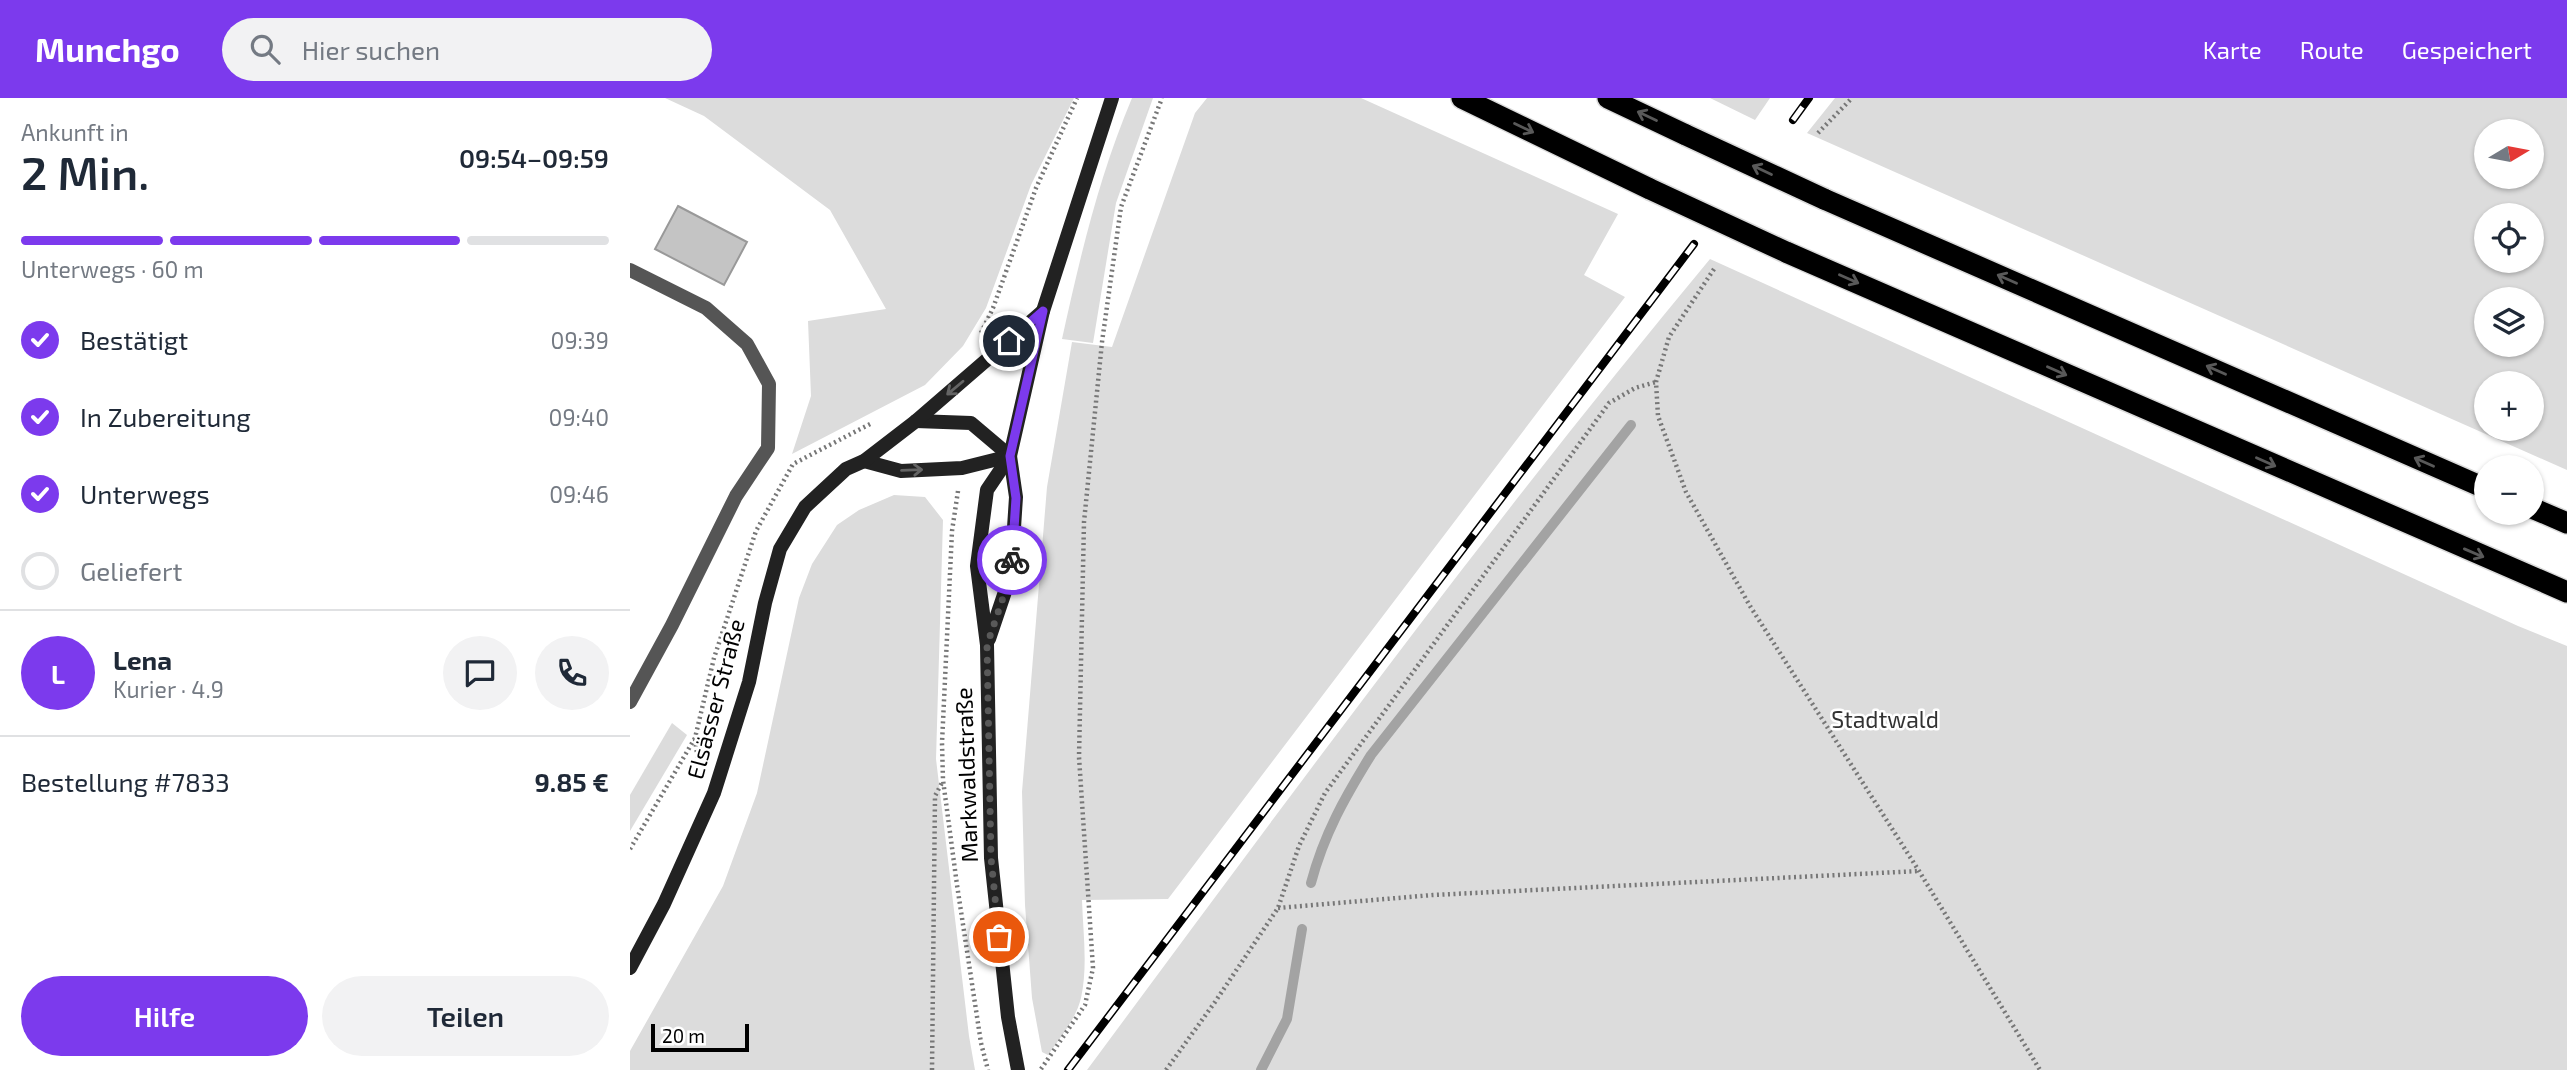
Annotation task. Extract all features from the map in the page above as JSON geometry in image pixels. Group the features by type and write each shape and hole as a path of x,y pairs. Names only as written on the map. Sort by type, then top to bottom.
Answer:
{"highway":[{"path":"1462,98 1786,252 2567,592"},
{"path":"1608,98 1824,199 2474,483"},
{"path":"2544,513 2567,523"}],"main road":[{"path":"1010,456 1043,311 1112,98"},
{"name":"Elsässer Straße","path":"630,968 664,904 714,793 749,682 765,603 780,549 805,507 845,469 864,461 916,421 1043,311"},
{"path":"916,421 971,424 1010,456"},
{"path":"864,461 901,471 962,468 1010,456"},
{"name":"Markwaldstraße","path":"1010,456 987,490 978,566 987,645 991,858 1008,1017 1018,1070"},
{"name":"Markwaldstraße","path":"987,645 1011,574 1016,498 1010,456"}],"lane":[{"path":"630,271 706,308 747,344 769,384 768,448 736,496 672,625 630,702"}],"path":[{"path":"981,333 993,308 1036,188 1077,98"},
{"path":"1040,1070 1085,1005 1093,968 1079,757 1084,522 1102,342 1121,207 1162,98"},
{"path":"1818,133 1852,98"},
{"path":"1714,269 1669,337 1656,382 1658,416 1686,492 1749,606 1919,871 2040,1070"},
{"path":"1166,1070 1278,908 1299,846 1325,793 1609,403 1635,388 1656,382"},
{"path":"962,468 952,531 942,743 943,780 981,1043 988,1070"},
{"path":"932,1070 934,796 943,780"},
{"path":"1278,908 1433,895 1919,871"}],"green space":[{"path":"665,98 1074,98 1031,185 986,308 963,346 925,385 792,454 811,396 808,321 886,309 830,210 704,116"},
{"path":"1132,98 1153,98 1116,203 1093,343 1062,339 1100,187"},
{"path":"1207,98 1361,98 1618,214 1584,275 1625,297 1168,899 1082,900 1085,961 1081,998 1072,1021 1048,1055 1042,1052 1032,998 1025,905 1022,792 1047,487 1072,342 1112,347 1195,113"},
{"path":"1710,98 1770,98 1755,120"},
{"path":"1835,98 2567,98 2567,470 2544,460 2544,455 2533,455 2502,441 2544,441 2544,371 2474,371 2474,429 1807,133"},
{"name":"Stadtwald","path":"1710,259 2567,646 2567,1070 1087,1070 1471,558"},
{"path":"894,495 925,497 943,520 936,759 975,1070 630,1070 630,1051 723,886 757,793 799,598 812,564 837,525 859,510"},
{"path":"672,723 687,735 630,831 630,795"}],"building":[{"path":"678,206 747,242 724,285 655,249"}],"waterway":[{"path":"1311,883 1336,816 1371,755 1631,425"},
{"path":"1261,1070 1287,1019 1302,929"}],"railway":[{"path":"1793,120 1809,98"},
{"path":"1068,1070 1694,244"}],"way so far":[{"path":"999,937 991,858 987,645 1011,574 1012,560"}],"route":[{"path":"1009,341 1043,311 1010,456 1016,498 1012,560"}]}
